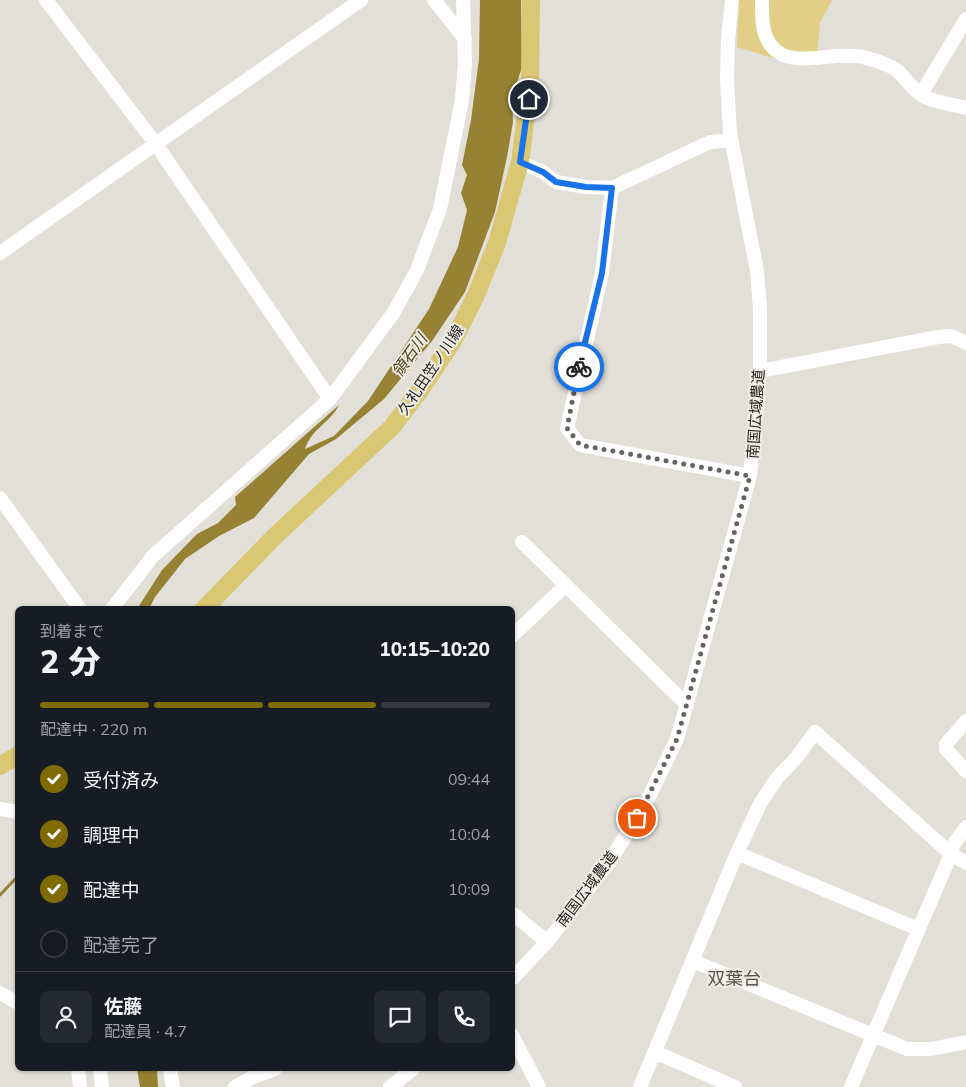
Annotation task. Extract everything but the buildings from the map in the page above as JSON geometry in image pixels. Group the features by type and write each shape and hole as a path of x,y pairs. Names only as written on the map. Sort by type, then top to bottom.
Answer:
{"main road":[{"name":"久礼田笠ノ川線","path":"207,606 274,537 386,433 421,389 453,341 476,295 497,243 520,162 530,84 530,0"},
{"path":"0,766 15,757"}],"street":[{"path":"46,0 155,143 330,399"},
{"path":"0,253 361,0"},
{"path":"434,0 465,39"},
{"path":"114,606 153,556 330,399 394,312 417,270 440,209 462,100 465,39 463,0"},
{"name":"南国広域農道","path":"515,976 547,942 610,861 646,803 677,739 750,476 760,371 758,271 731,140 726,79 732,0"},
{"path":"762,0 762,20 768,42 786,58 801,60 839,55 861,57 896,70 921,94 966,108"},
{"path":"921,94 966,19"},
{"path":"520,162 543,172 556,182 586,187 612,188 710,142 731,140"},
{"path":"612,188 602,273 567,428 580,445 750,476"},
{"path":"760,371 938,337 951,336 966,343"},
{"path":"0,498 78,606"},
{"path":"522,542 687,705"},
{"path":"515,633 565,586"},
{"path":"966,722 946,744 946,748 966,771"},
{"path":"640,1087 737,853 760,804 777,778 797,757 815,732 951,854 966,863"},
{"path":"0,809 15,812"},
{"path":"851,1087 951,854 953,844 966,826"},
{"path":"737,853 918,929"},
{"path":"515,915 547,942"},
{"path":"693,962 906,1049 931,1049 966,1042"},
{"path":"0,993 15,1001"},
{"path":"515,1041 539,1087"},
{"path":"655,1052 735,1087"},
{"path":"78,1071 80,1087"},
{"path":"100,1071 102,1087"},
{"path":"170,1071 173,1087"},
{"path":"235,1087 270,1071"},
{"path":"390,1087 410,1071"}],"shaded area":[{"path":"739,0 832,0 820,23 817,54 789,63 737,47"}],"water":[{"name":"領石川","path":"480,0 521,0 522,67 512,98 513,122 507,157 495,212 465,292 432,341 384,399 336,439 309,454 254,518 219,536 185,559 155,597 150,606 139,606 162,570 197,534 218,523 236,505 235,497 339,405 331,417 312,436 305,449 334,436 368,401 429,309 458,247 467,210 461,193 467,175 462,165 471,120 479,59"},
{"path":"137,1071 157,1071 158,1087 140,1087"}],"waterway":[{"path":"0,895 15,879"}],"way so far":[{"path":"579,367 567,428 580,445 750,476 677,739 637,818"}],"district":[{"name":"双葉台","path":"734,979"}],"route":[{"path":"529,99 520,162 543,172 556,182 586,187 612,188 602,273 579,367"}]}
